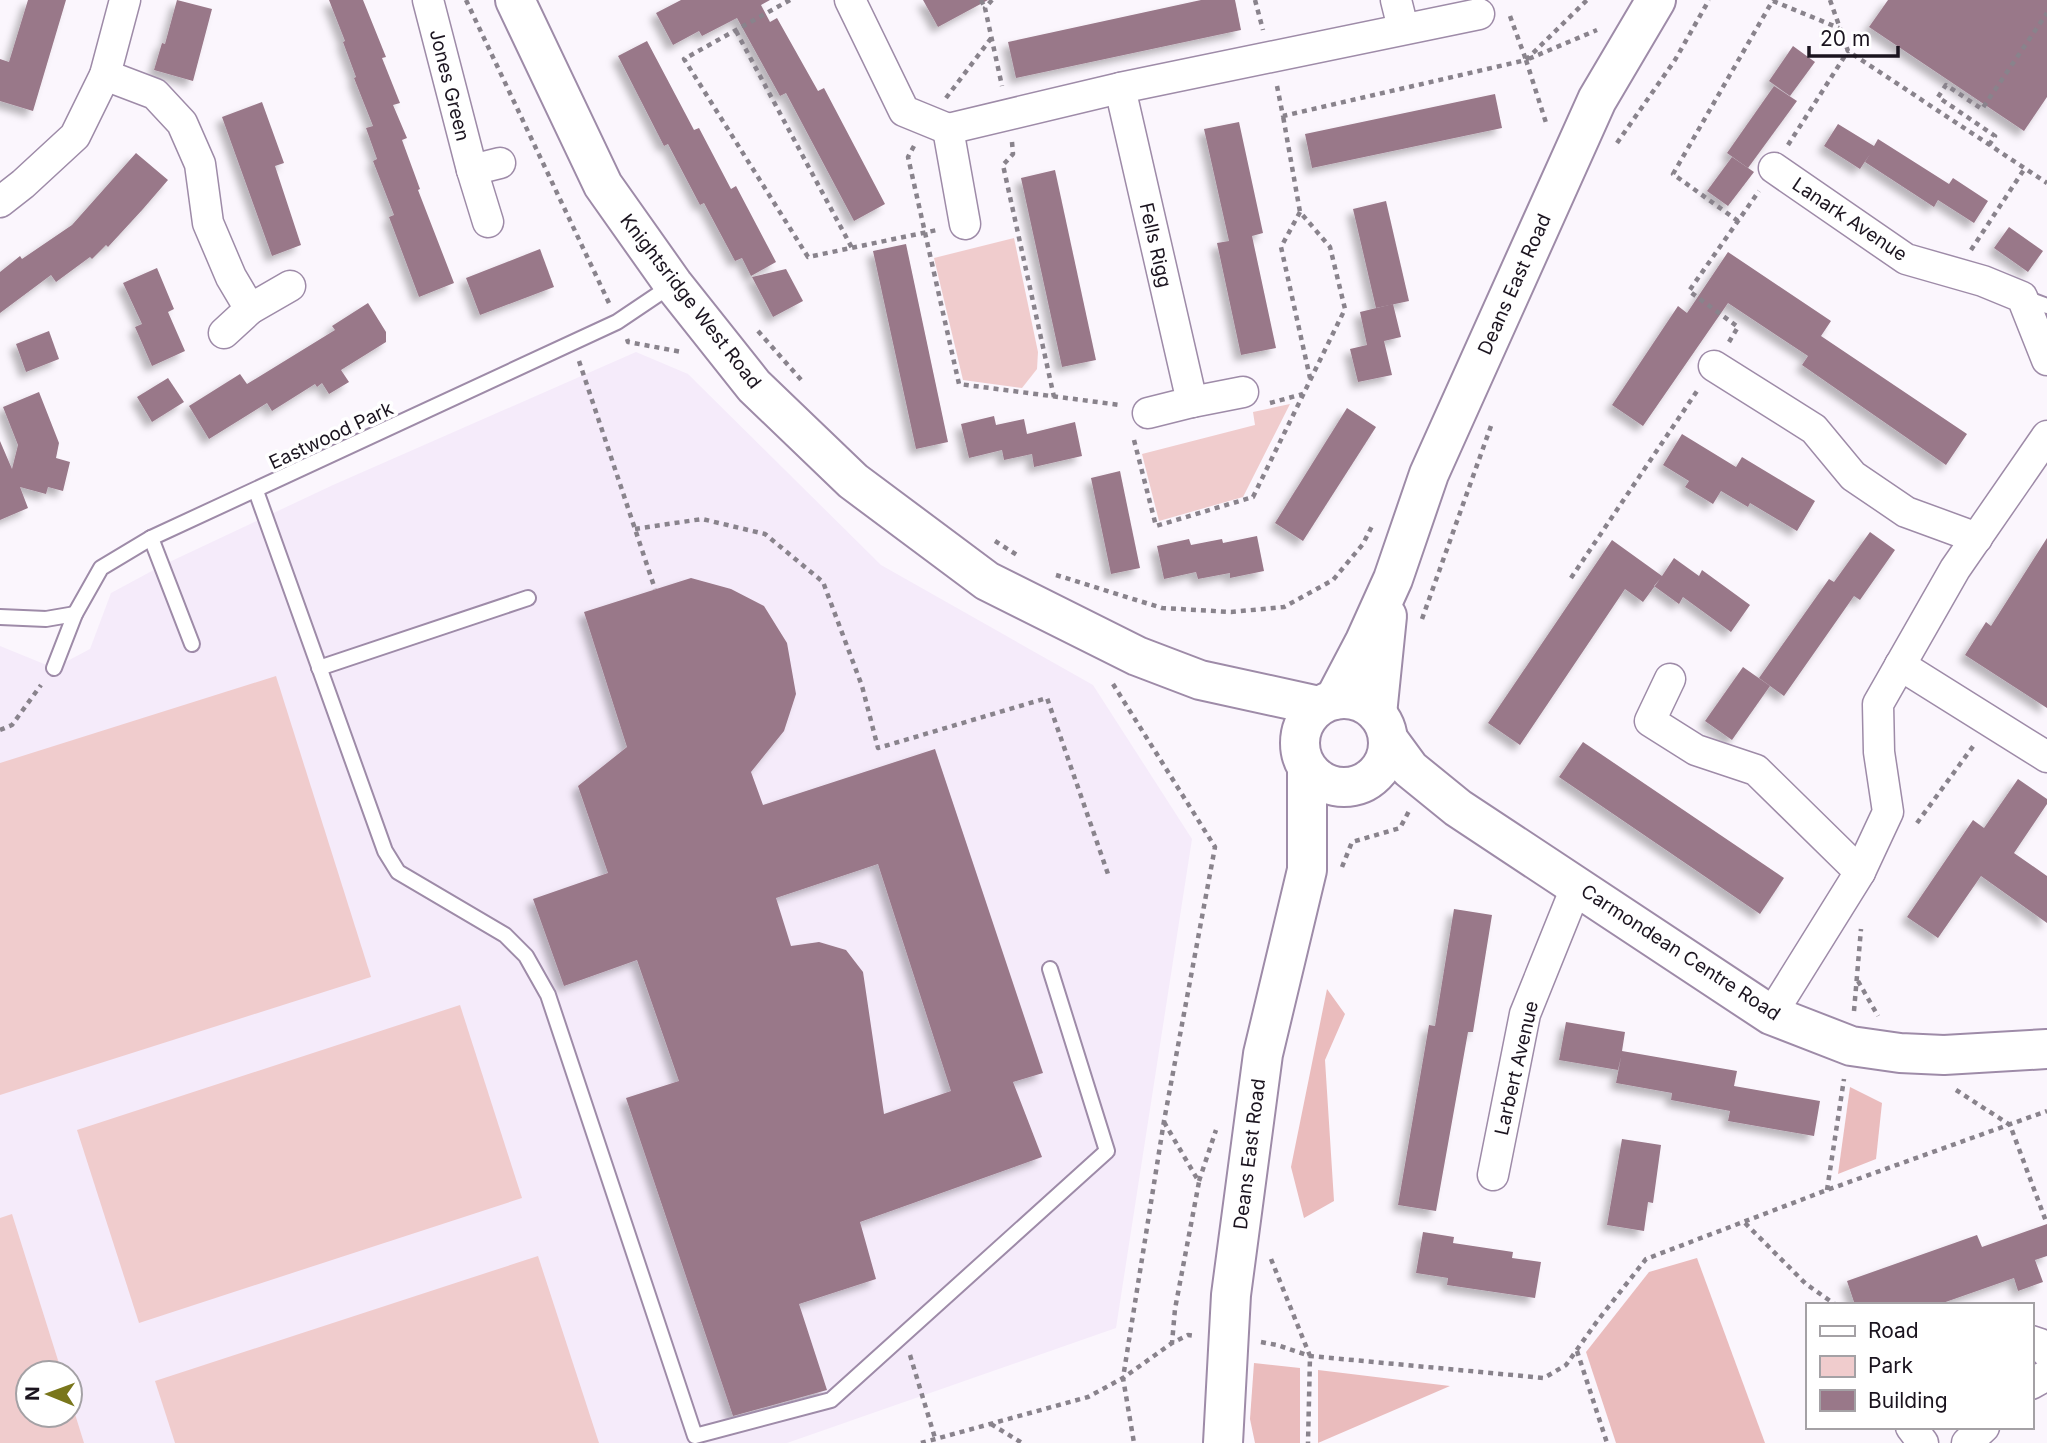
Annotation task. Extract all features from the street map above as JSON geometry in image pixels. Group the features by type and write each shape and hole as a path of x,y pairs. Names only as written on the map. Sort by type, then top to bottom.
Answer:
{"street":[{"path":"0,202 75,136 105,75 125,0"},
{"name":"Jones Green","path":"428,0 471,170 488,222"},
{"name":"Knightsridge West Road","path":"515,0 603,184 673,284 754,386 853,481 987,581 1137,656 1200,680 1327,703"},
{"path":"850,0 904,110 938,126 1008,115 1270,56 1399,14 1479,13"},
{"name":"Deans East Road","path":"1327,703 1365,641 1392,579 1429,474 1597,100 1657,0"},
{"path":"105,75 155,93 182,122 200,164 208,223 231,277 250,309"},
{"name":"Fells Rigg","path":"1120,88 1192,402"},
{"path":"938,126 965,224"},
{"path":"471,170 500,163"},
{"name":"Lanark Avenue","path":"1774,168 1906,259 1983,281 2034,301 2047,360"},
{"path":"224,333 250,309 290,286"},
{"path":"1714,366 1814,429 1853,476 1906,512 1977,538"},
{"path":"1135,416 1243,392"},
{"path":"1771,1015 1860,872 1888,812 1879,752 1878,704 1955,569 2047,436"},
{"name":"Deans East Road","path":"1382,727 1383,647 1392,579"},
{"path":"1900,665 2047,757"},
{"path":"1670,679 1650,720 1696,750 1756,770 1860,872"},
{"name":"Knightsridge West Road","path":"1200,680 1303,755"},
{"path":"1350,700 1365,705 1382,727 1388,751 1383,763 1359,784 1334,787 1319,780 1303,755 1302,729 1309,716 1327,703 1350,700"},
{"name":"Carmondean Centre Road","path":"1382,727 1410,769 1458,808 1771,1015 1851,1046 1900,1053 1944,1055 2047,1049"},
{"name":"Deans East Road","path":"1303,755 1324,871"},
{"name":"Deans East Road","path":"1223,1443 1231,1295 1263,1054 1324,871 1359,784"},
{"name":"Carmondean Centre Road","path":"1359,784 1419,794 1458,808"},
{"name":"Larbert Avenue","path":"1493,1175 1525,1014 1577,885"},
{"path":"2033,1342 2040,1344 2047,1352"},
{"path":"1967,1443 1982,1429"}],"lane":[{"name":"Eastwood Park","path":"54,668 75,614 100,568 151,538 618,322 673,284"},
{"path":"257,491 385,850 398,872 505,935 526,956 548,995 695,1436 831,1400 1107,1151 1050,969"},
{"path":"151,538 192,644"},
{"path":"319,668 528,598"},
{"path":"0,617 46,619 75,614"}],"path":[{"path":"466,0 628,342 682,352 691,360"},
{"path":"790,0 684,59 808,257 965,224"},
{"path":"981,0 992,37 1008,115 1013,154 1003,165 1054,397"},
{"path":"985,8 992,0"},
{"path":"992,37 938,126 908,157 959,384 1054,397 1135,416 1156,526 1253,497 1345,309 1331,247 1300,212 1283,116 1255,0"},
{"path":"1526,60 1587,0"},
{"path":"1614,149 1675,60 1709,0"},
{"path":"1738,221 1673,174 1773,0 1839,28"},
{"path":"1830,0 1848,51 2047,183"},
{"path":"1479,13 1507,9 1550,135 1556,124"},
{"path":"1989,145 1995,136 1938,97 1946,85 1982,109 2047,13"},
{"path":"1283,116 1526,60 1599,29"},
{"path":"736,30 852,248"},
{"path":"1571,578 1738,327 1689,291 1774,168 1848,51"},
{"path":"1955,273 2025,169"},
{"path":"1300,212 1281,247 1311,380"},
{"path":"752,325 805,384"},
{"path":"573,344 655,589"},
{"path":"1421,622 1493,420"},
{"path":"635,528 702,519 765,534 823,582 862,686 878,748 1047,698 1108,874"},
{"path":"1056,575 1162,608 1231,612 1284,607 1333,580 1363,544 1374,522"},
{"path":"990,538 1021,557"},
{"path":"0,730 12,725 54,668"},
{"path":"1109,678 1215,847 1164,1121 1123,1378 1134,1443"},
{"path":"1912,830 1992,722"},
{"path":"1324,871 1352,842 1400,828 1419,794"},
{"path":"1827,1190 1842,1087 1851,1046 1862,919"},
{"path":"1857,980 1900,1053"},
{"path":"1955,1089 2010,1125 2047,1224"},
{"path":"1253,1340 1310,1356 1544,1378 1566,1365 1646,1259 2047,1111"},
{"path":"1164,1121 1199,1182 1175,1309 1172,1343"},
{"path":"1745,1223 1806,1284 1833,1303"},
{"path":"1267,1248 1310,1356 1308,1443"},
{"path":"905,1334 935,1438"},
{"path":"921,1443 1088,1397 1123,1378 1172,1343 1188,1335 1202,1337"},
{"path":"1577,1350 1607,1443"},
{"path":"990,1423 1022,1443"}],"shaded area":[{"path":"636,352 688,374 881,565 1093,685 1192,839 1116,1328 787,1443 0,1443 0,646 54,668 90,649 111,593 163,565 333,485"},
{"path":"1327,989 1345,1014 1325,1060 1334,1201 1304,1218 1291,1167"},
{"path":"1850,1087 1882,1103 1876,1159 1838,1174"},
{"path":"1697,1258 1765,1443 1616,1443 1586,1352 1649,1272"},
{"path":"1254,1363 1300,1368 1300,1443 1255,1443 1250,1419"},
{"path":"1318,1370 1450,1386 1318,1443"}],"green space":[{"path":"1014,238 1038,352 1037,369 1022,388 963,380 934,258"},
{"path":"1290,404 1243,497 1159,521 1142,454 1255,425 1253,412"},
{"path":"276,676 371,977 0,1095 0,763"},
{"path":"460,1005 522,1198 139,1323 77,1130"},
{"path":"12,1214 58,1359 14,1359 14,1429 80,1429 84,1443 0,1443 0,1218"},
{"path":"538,1256 599,1443 175,1443 155,1381"}],"building":[{"path":"28,0 66,0 33,111 0,101 0,59 9,62"},
{"path":"177,0 212,9 193,81 154,70 162,43 165,44"},
{"path":"329,0 363,0 386,57 382,58 400,103 393,105 407,138 402,140 454,283 419,297 389,217 394,215 373,161 377,159 366,128 373,126 354,78 356,77 343,42 345,41"},
{"path":"681,0 770,0 761,5 770,22 777,18 818,91 824,88 885,204 854,221 786,93 780,96 737,18 702,36 699,31 673,45 656,13"},
{"path":"923,0 988,0 938,27"},
{"path":"1201,0 1235,0 1241,30 1016,78 1008,42"},
{"path":"1888,0 2047,0 2047,97 2024,131 1869,27"},
{"path":"647,41 694,130 699,128 731,189 736,186 776,262 751,276 742,258 735,261 704,203 700,205 668,144 664,146 618,56"},
{"path":"1793,46 1815,62 1790,96 1769,81"},
{"path":"1774,86 1797,101 1748,168 1727,153"},
{"path":"1495,94 1502,128 1312,168 1305,134"},
{"path":"262,102 284,163 275,166 301,245 272,256 222,117"},
{"path":"1239,122 1263,233 1252,236 1276,348 1241,355 1217,243 1229,241 1204,129"},
{"path":"1838,124 1874,146 1878,139 1949,184 1953,178 1988,201 1974,223 1938,200 1934,207 1865,162 1870,154 1860,169 1824,146"},
{"path":"136,153 168,180 108,247 106,245 92,259 90,257 56,282 51,275 0,313 0,272 20,256 22,259 72,225"},
{"path":"1732,157 1754,172 1728,206 1707,191"},
{"path":"1055,170 1096,360 1062,367 1021,178"},
{"path":"1386,201 1409,301 1376,308 1353,209"},
{"path":"2009,227 2043,251 2028,272 1994,248"},
{"path":"906,244 948,442 916,449 873,251"},
{"path":"540,249 554,287 480,315 466,278"},
{"path":"1728,252 1831,321 1821,336 1967,434 1946,465 1802,365 1808,356 1728,303 1643,426 1612,405 1678,306 1687,313"},
{"path":"157,268 174,309 168,312 185,351 152,366 135,327 142,324 123,283"},
{"path":"786,269 803,301 773,317 752,277"},
{"path":"368,303 386,332 386,342 341,370 349,382 329,394 322,383 317,387 315,384 272,411 267,403 209,439 189,406 240,374 247,384 335,330 332,326"},
{"path":"1393,304 1401,337 1384,341 1392,375 1358,382 1350,349 1367,345 1360,312"},
{"path":"49,331 59,359 26,372 16,344"},
{"path":"168,378 184,402 152,422 137,397"},
{"path":"39,392 59,443 56,458 70,462 63,491 48,487 46,494 20,487 28,508 0,520 0,441 12,469 18,445 3,407"},
{"path":"1347,408 1376,427 1303,541 1275,523"},
{"path":"994,416 996,425 1024,419 1027,434 1075,422 1082,456 1034,467 1032,454 1004,460 1002,450 969,458 961,424"},
{"path":"1682,434 1736,467 1742,457 1815,501 1797,531 1750,503 1748,507 1721,491 1713,504 1685,487 1689,481 1663,465"},
{"path":"1120,471 1140,568 1111,574 1091,478"},
{"path":"1870,532 1895,550 1860,600 1854,596 1784,696 1759,678 1829,579 1834,582"},
{"path":"1257,536 1264,571 1230,578 1230,573 1198,579 1196,572 1164,579 1157,546 1189,539 1191,545 1222,539 1223,543"},
{"path":"2047,538 2047,708 1965,655 1986,622 1991,626"},
{"path":"1612,540 1662,576 1674,558 1699,576 1702,570 1750,605 1731,632 1683,597 1679,604 1655,586 1643,602 1625,589 1520,745 1488,723"},
{"path":"691,578 731,589 764,606 787,643 796,694 784,731 751,772 763,805 935,749 1043,1073 1013,1082 1042,1157 860,1222 876,1279 799,1304 827,1390 733,1416 626,1098 679,1081 637,960 564,986 533,899 608,873 578,786 627,747 584,612","holes":["878,864 951,1091 884,1114 863,972 846,950 819,942 791,946 776,898"]},
{"path":"1743,667 1770,686 1732,740 1705,721"},
{"path":"1583,742 1784,878 1760,914 1559,777"},
{"path":"2018,779 2047,799 2047,804 2014,853 2047,876 2047,923 1981,876 1938,938 1907,917 1973,820 1984,828"},
{"path":"1454,909 1492,915 1473,1032 1468,1032 1436,1211 1398,1205 1429,1025 1435,1026"},
{"path":"1566,1022 1625,1032 1622,1051 1737,1071 1734,1086 1820,1101 1814,1136 1728,1121 1730,1111 1671,1100 1672,1093 1616,1083 1621,1057 1618,1070 1559,1060"},
{"path":"1622,1139 1661,1145 1653,1203 1648,1202 1644,1231 1607,1225"},
{"path":"2047,1224 2047,1256 2035,1260 2043,1282 2018,1291 2014,1278 1943,1303 1854,1303 1847,1281 1977,1235 1982,1247"},
{"path":"1423,1232 1454,1237 1453,1243 1513,1252 1512,1258 1541,1262 1535,1298 1447,1285 1448,1278 1416,1273"}]}
